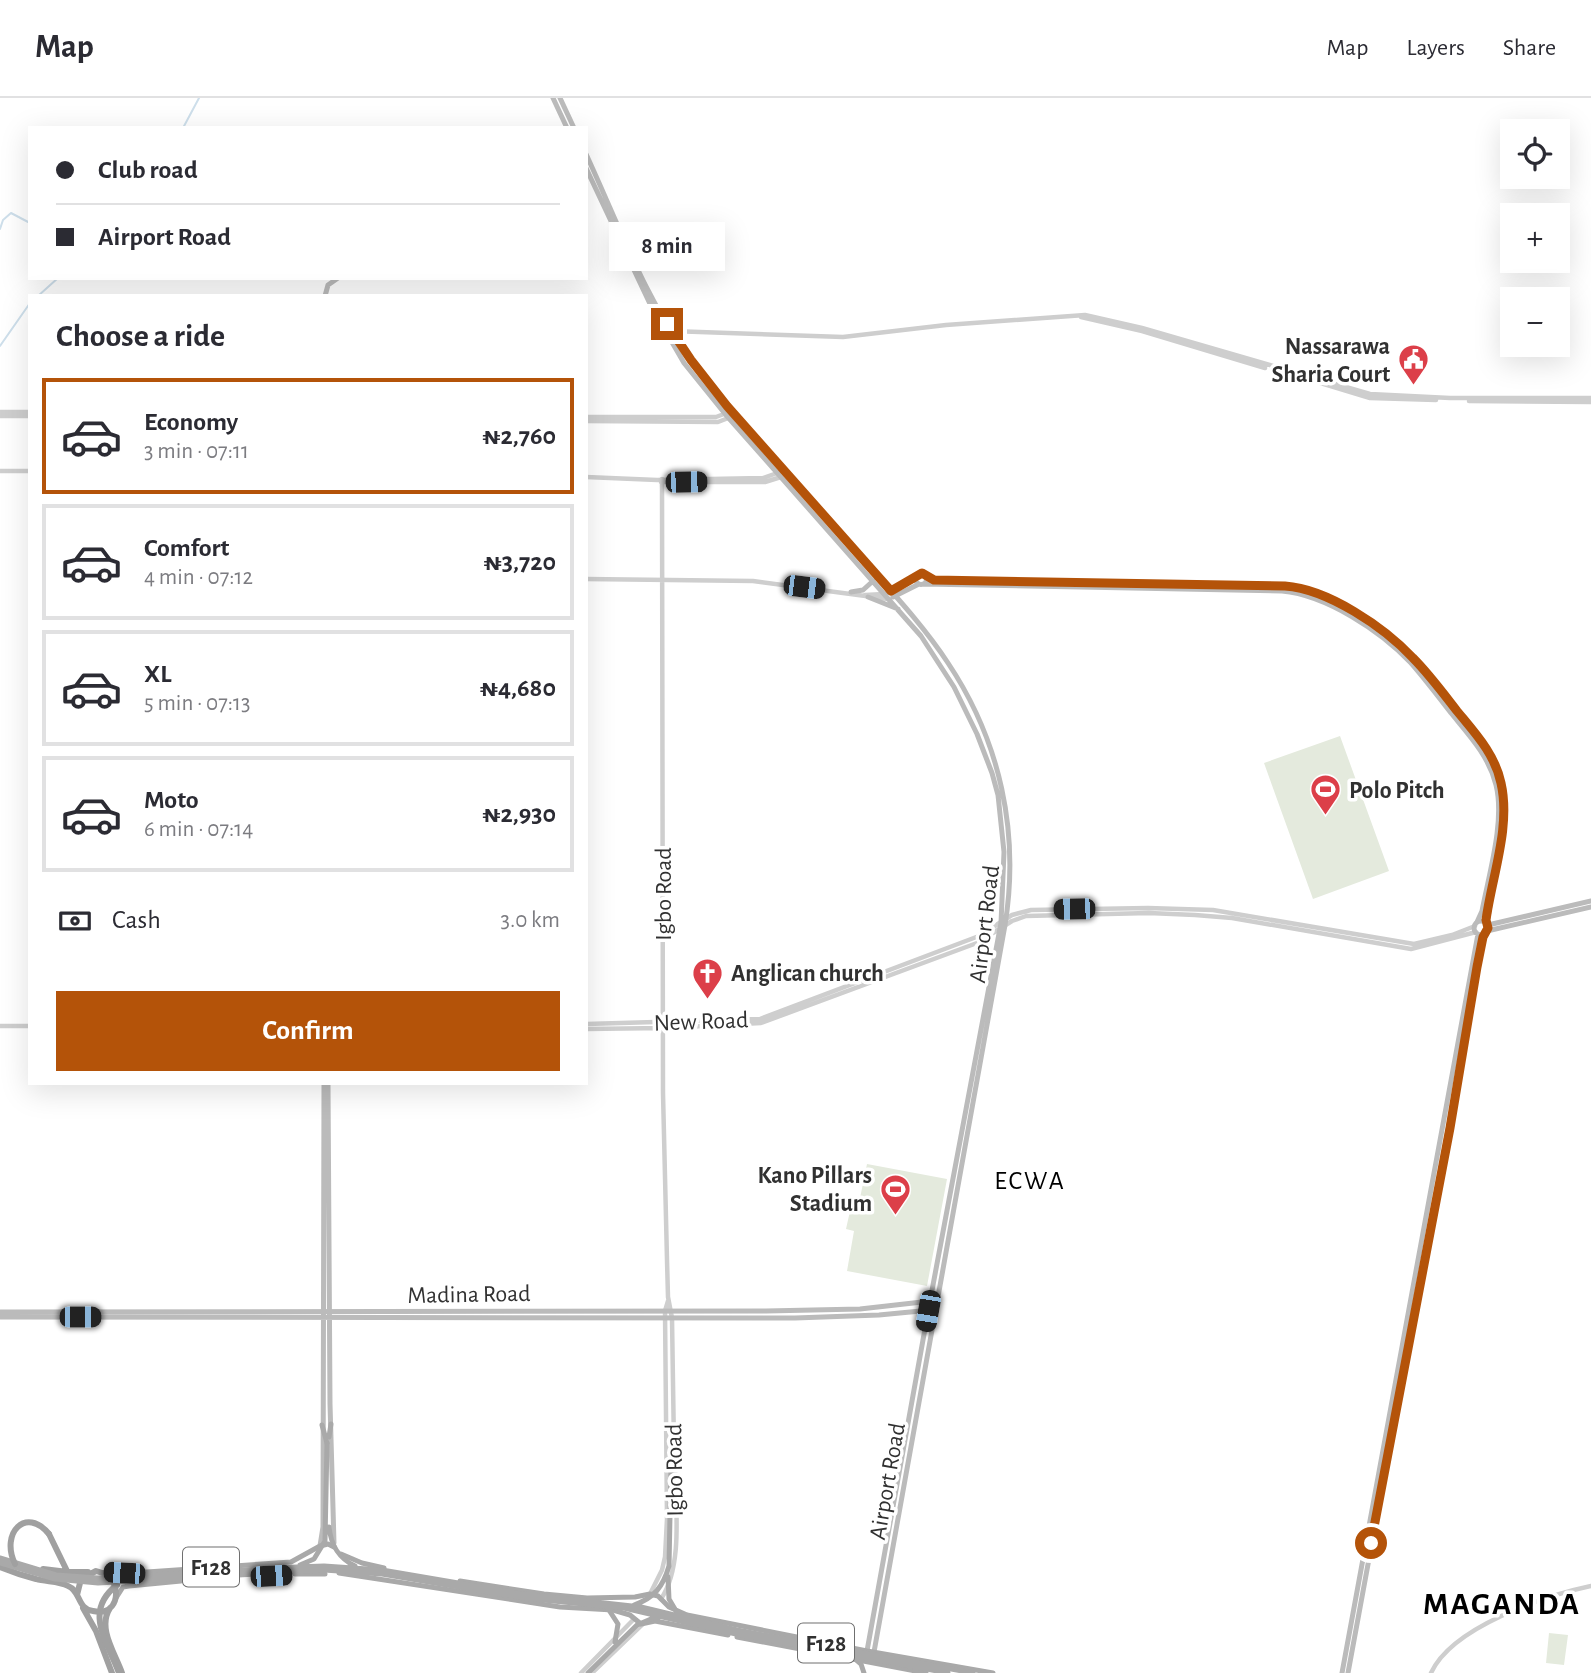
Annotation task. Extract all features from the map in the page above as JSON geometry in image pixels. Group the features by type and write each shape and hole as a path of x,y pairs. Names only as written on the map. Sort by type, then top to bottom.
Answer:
{"highway":[{"path":"15,1564 6,1547 6,1539 12,1529 28,1522 39,1525 49,1534 80,1603 96,1631 112,1673"},
{"path":"0,1561 68,1573 99,1572 114,1582 115,1601 104,1618 104,1627 121,1673"},
{"path":"0,1561 35,1579 69,1586 76,1592"},
{"path":"76,1592 85,1575 99,1572"},
{"path":"119,1583 103,1597 98,1612 100,1626 121,1673"},
{"path":"80,1603 96,1612 108,1608 115,1601"}],"main road":[{"path":"553,98 566,126"},
{"path":"560,98 573,126"},
{"name":"Airport Road","path":"588,158 671,331 731,415"},
{"name":"Airport Road","path":"588,172 666,334 696,378 928,635 962,687 991,746 995,772"},
{"path":"326,294 328,285 335,280"},
{"name":"Airport Road","path":"783,473 873,581 890,595 954,687 995,772 1007,809 1009,832 1010,890 928,1311 871,1651"},
{"path":"890,595 922,573 932,580 948,581 1285,586 1306,589 1326,596 1384,633 1405,650 1480,740 1495,764 1501,781 1503,800 1499,833 1482,911 1482,929 1352,1632 1342,1673"},
{"path":"916,577 921,584"},
{"path":"921,584 926,578"},
{"path":"851,592 863,590 873,581"},
{"path":"890,595 921,584 1261,590 1299,593 1319,599 1380,636 1402,654 1476,744 1488,763 1496,785 1499,833"},
{"path":"868,597 900,610"},
{"path":"1482,929 1591,901"},
{"path":"1482,929 1591,907"},
{"name":"Airport Road","path":"871,1651 938,1300 1003,924"},
{"path":"326,1085 327,1315 334,1547 340,1554 372,1566 544,1594 607,1599 650,1594"},
{"name":"Madina Road","path":"0,1312 598,1316 860,1309 938,1300"},
{"name":"Madina Road","path":"669,1314 860,1316 936,1309"},
{"path":"325,1574 315,1569 312,1564 313,1553 318,1547 323,1527 322,1425 327,1315"},
{"name":"Madina Road","path":"0,1317 327,1315"},
{"path":"297,1567 314,1559 325,1541 331,1424"},
{"path":"322,1425 328,1443 331,1541 339,1556 358,1567"},
{"path":"632,1606 656,1593 669,1566 674,1447"},
{"path":"667,1448 672,1464 673,1547 667,1592 670,1604 679,1616"},
{"name":"F128","path":"99,1572 147,1572 291,1562 318,1547 328,1544 334,1547"},
{"path":"333,1573 341,1563 340,1554"},
{"path":"0,1561 56,1575 98,1578 297,1567 358,1567 547,1597 632,1606 790,1640 972,1673"},
{"path":"0,1561 55,1579 98,1583 324,1570 357,1572 523,1598 607,1607 948,1673"},
{"name":"F128","path":"115,1601 123,1587 135,1584 333,1573 560,1607 613,1611 643,1624 657,1618 926,1673"},
{"name":"F128","path":"650,1594 687,1615 993,1673"},
{"path":"631,1617 630,1604 635,1597"},
{"path":"587,1673 637,1625 657,1618 663,1611 662,1601"},
{"path":"587,1673 617,1637 616,1619 607,1607"},
{"path":"1348,1673 1352,1632"},
{"path":"864,1673 871,1651"},
{"path":"850,1655 861,1664 864,1673"},
{"path":"869,1663 871,1673"}],"street":[{"path":"671,331 844,337 958,324 1081,317 1142,331 1370,398 1591,400"},
{"path":"0,414 28,414"},
{"path":"588,419 704,418 731,415"},
{"path":"0,471 28,471"},
{"path":"588,477 662,480 764,478 783,473"},
{"name":"Igbo Road","path":"662,480 663,1093 674,1447 674,1558 671,1581 662,1601"},
{"path":"588,579 753,581 851,592 868,597 890,595"},
{"path":"861,595 890,595"},
{"name":"New Road","path":"588,1026 760,1021 979,936 1003,924 1036,915 1195,915 1414,946 1482,929"},
{"path":"0,1026 28,1026"},
{"name":"Igbo Road","path":"650,1594 663,1570 665,1557 669,1314"},
{"path":"1431,1673 1447,1651 1490,1622 1529,1603 1591,1586"},
{"path":"587,1673 631,1617"},
{"path":"587,1673 643,1624"}],"shaded area":[{"name":"Polo Pitch","path":"1340,736 1389,871 1313,899 1264,763"},
{"name":"Kano Pillars Stadium","path":"867,1164 947,1179 927,1286 847,1271 854,1231 846,1229 852,1202 859,1203"},
{"path":"1549,1633 1568,1635 1564,1665 1546,1663"}],"waterway":[{"path":"184,126 199,98"},
{"path":"0,229 3,220 11,213 28,222"},
{"path":"40,294 56,280"},
{"path":"0,346 28,306"}],"place":[{"name":"Nassarawa Sharia Court","path":"1413,387"},
{"name":"Polo Pitch","path":"1326,817"},
{"name":"Anglican church","path":"708,1000"},
{"name":"Kano Pillars Stadium","path":"895,1216"}],"district":[{"name":"ECWA","path":"1030,1180"},
{"name":"MAGANDA","path":"1502,1603"}],"route":[{"path":"667,324 727,406 891,591 922,573 932,580 1285,586 1306,589 1335,601 1395,641 1414,659 1487,748 1501,781 1503,800 1503,822 1486,920 1488,931 1483,937 1477,967 1450,1128 1371,1543"}]}
